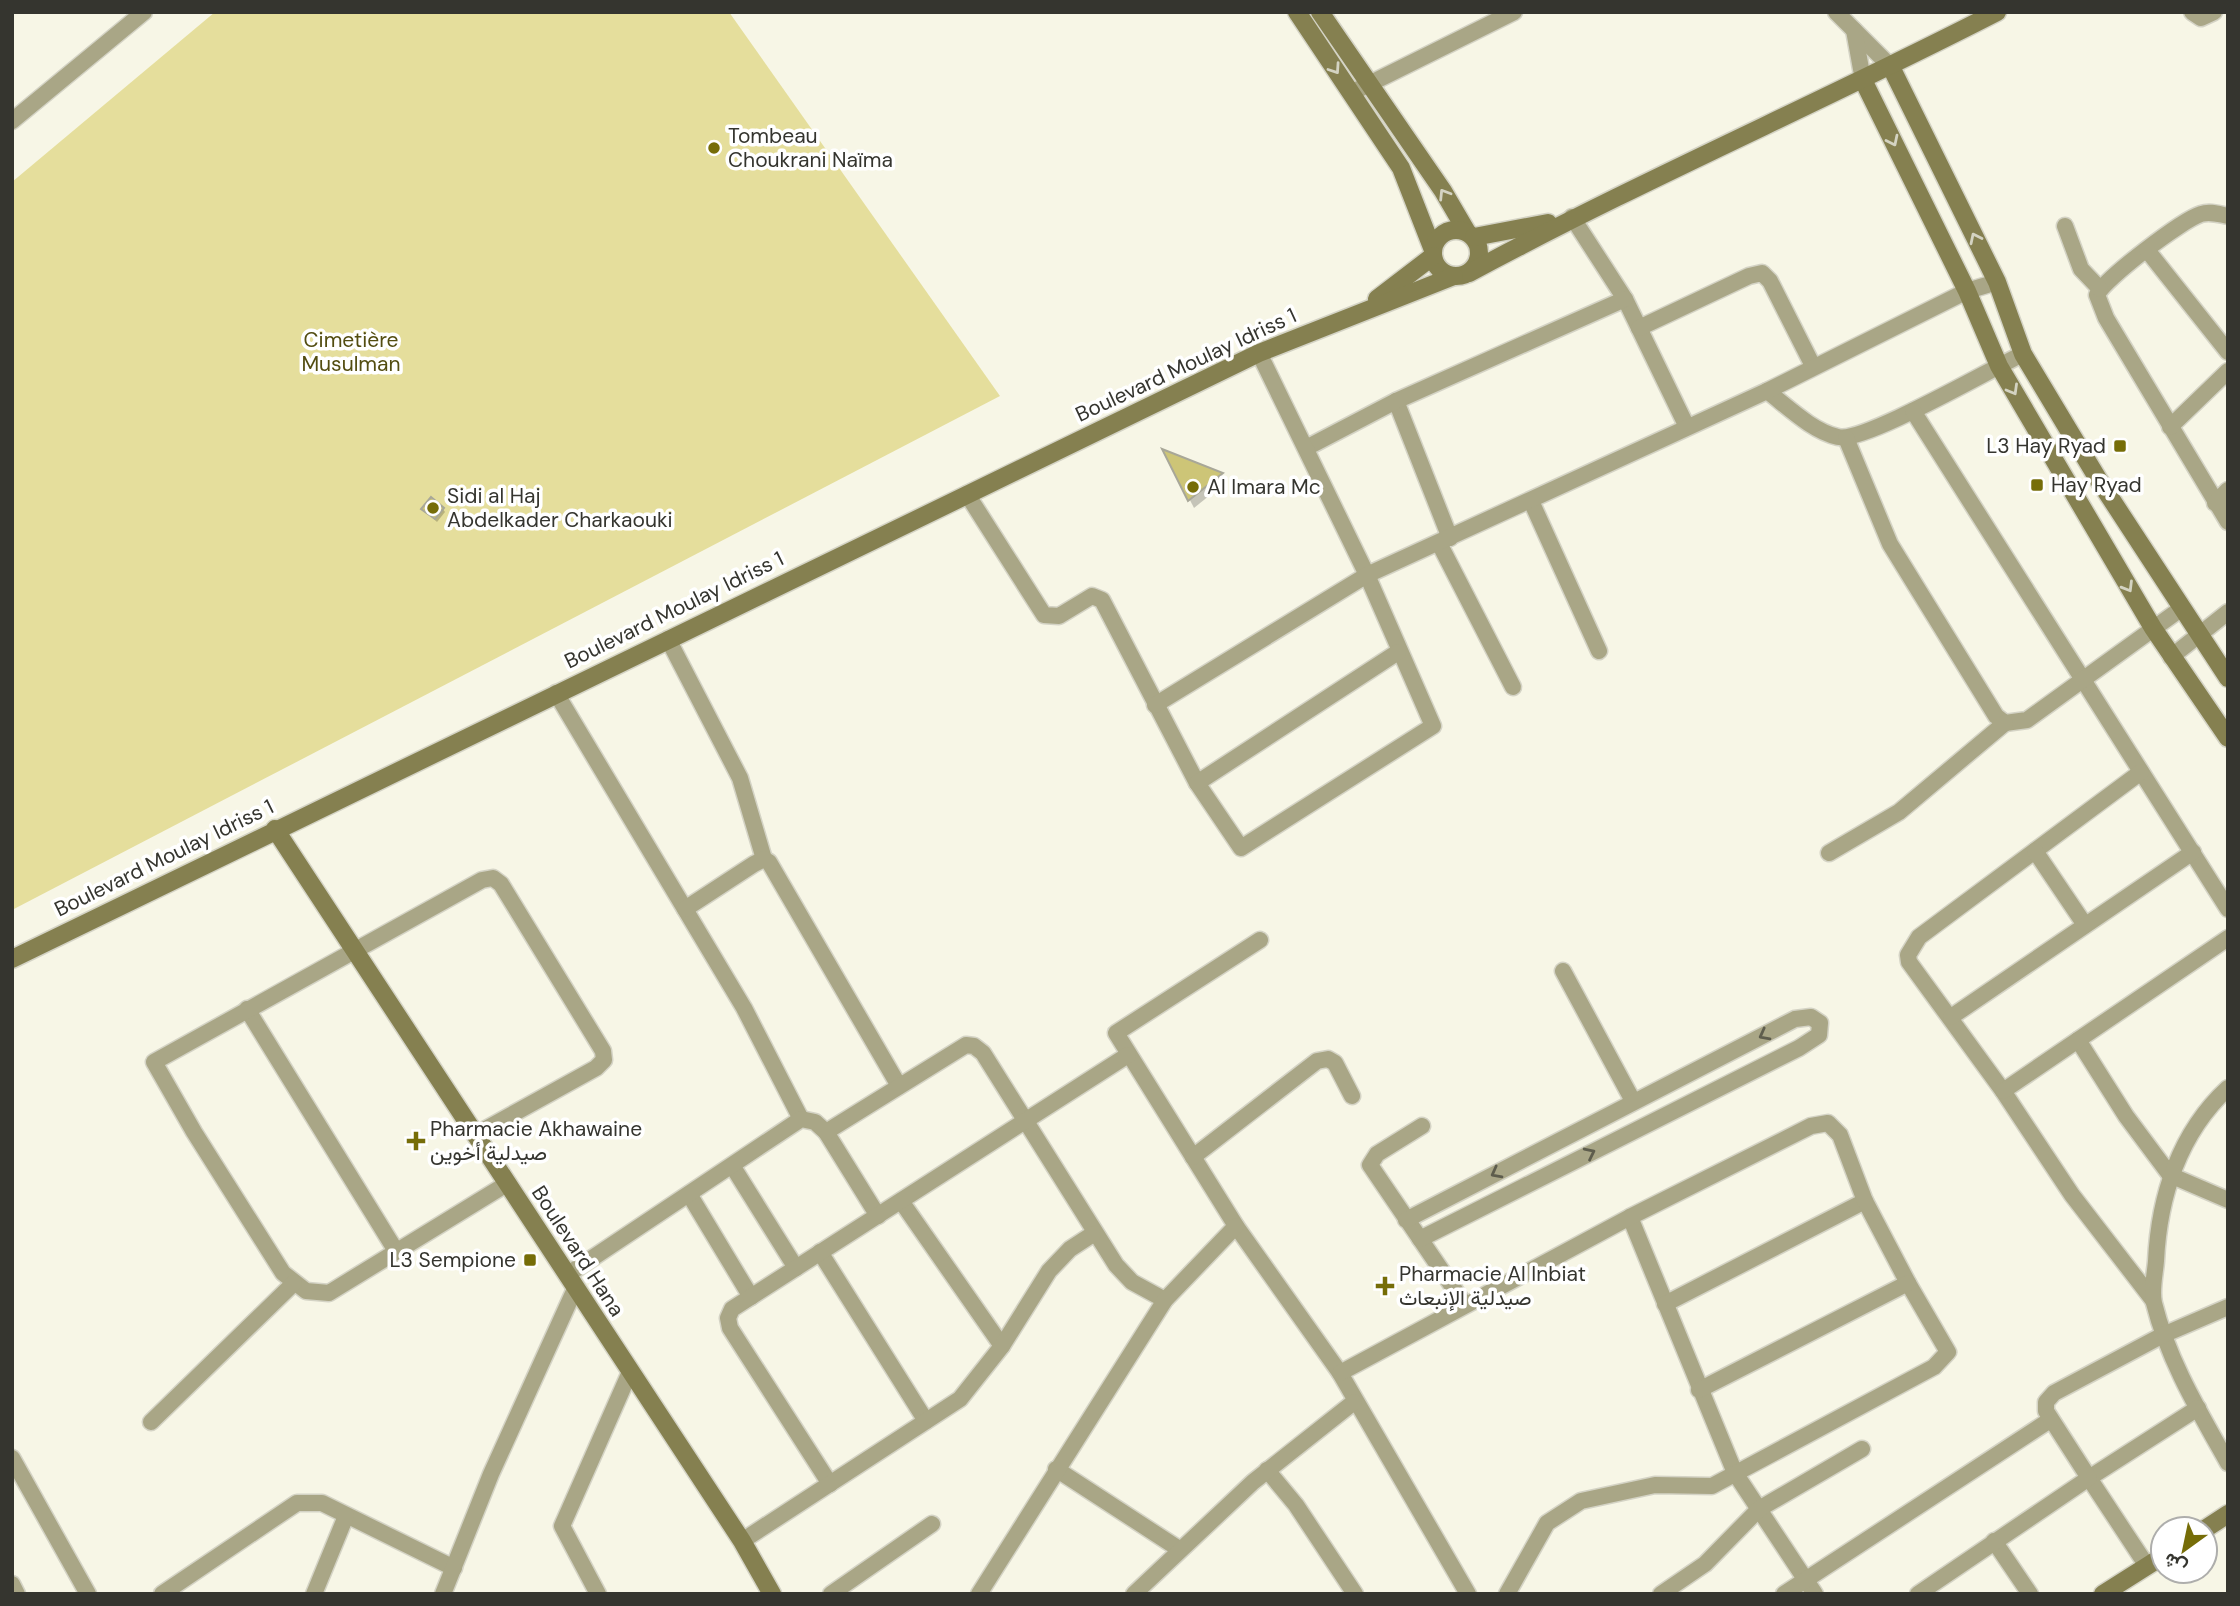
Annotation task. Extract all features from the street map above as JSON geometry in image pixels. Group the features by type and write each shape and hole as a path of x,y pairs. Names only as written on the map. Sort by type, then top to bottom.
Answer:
{"main road":[{"path":"1297,12 1401,168 1440,270 1462,274 1479,260 1480,252 1443,191 1320,12"},
{"path":"1433,253 1445,232 1452,229 1470,234 1572,217 1891,67 1997,12"},
{"path":"1891,67 1997,282 2023,354 2098,479 2228,678"},
{"path":"1863,80 1967,291 1999,366 2152,628 2228,738"},
{"name":"Boulevard Moulay Idriss 1","path":"12,958 1259,353 1462,274 1572,217"},
{"name":"Boulevard Moulay Idriss 1","path":"1360,312 1433,253"},
{"name":"Boulevard Hana","path":"275,829 742,1541 772,1594"},
{"path":"2103,1594 2147,1566"}],"street":[{"path":"12,121 144,12"},
{"path":"1351,93 1514,12"},
{"path":"1836,12 1891,67"},
{"path":"2192,12 2201,18 2214,12"},
{"path":"1854,30 1863,80"},
{"path":"2228,216 2211,212 2200,214 2147,250 2100,289 2097,295 2106,318 2228,522"},
{"path":"1572,217 1625,299 1687,427"},
{"path":"2065,226 2081,269 2100,289"},
{"path":"2147,250 2228,352"},
{"path":"1639,328 1749,275 1762,273 1770,281 1813,366"},
{"path":"1155,705 1367,575 1767,391 1967,291 1997,282"},
{"path":"1307,447 1396,401 1625,299"},
{"path":"967,494 1044,615 1059,617 1092,596 1102,600 1197,783 1241,848 1433,726 1398,652 1367,575 1259,353"},
{"path":"1767,391 1808,422 1827,433 1846,438 1913,411 2023,354"},
{"path":"2170,428 2228,371"},
{"path":"1396,401 1445,540 1513,687"},
{"path":"1913,411 2228,909"},
{"path":"1846,438 1890,544 1996,716 2005,723"},
{"path":"2215,503 2228,490"},
{"path":"1531,501 1599,651"},
{"path":"1829,853 1899,812 2005,723 2027,720 2182,608"},
{"path":"2171,657 2228,612"},
{"path":"668,639 740,778 764,859 773,867 899,1086"},
{"path":"1197,783 1398,652"},
{"path":"556,693 744,1008 801,1119"},
{"path":"2141,772 1919,937 1908,951 1909,962 2003,1091 2072,1195 2153,1300"},
{"path":"2035,851 2085,925"},
{"path":"1951,1017 2193,852"},
{"path":"685,909 764,859"},
{"path":"475,1135 596,1068 604,1060 603,1051 501,884 493,878 482,880 154,1062 194,1132 283,1273 306,1291 329,1293 508,1183"},
{"path":"2003,1091 2228,938"},
{"path":"1261,940 1116,1033 1236,1226 1340,1373 1354,1402 1468,1594"},
{"path":"1563,971 1633,1101"},
{"path":"247,1009 396,1251"},
{"path":"1406,1220 1800,1017 1813,1018 1819,1023 1821,1032 1817,1037 1420,1239"},
{"path":"2078,1040 2126,1116 2169,1175 2228,1200"},
{"path":"826,1132 965,1045 974,1046 982,1052 1093,1234 1132,1282 1165,1300"},
{"path":"830,1484 730,1328 728,1318 732,1310 1128,1055"},
{"path":"1193,1157 1317,1062 1328,1059 1335,1063 1352,1096"},
{"path":"1713,1062 1725,1085"},
{"path":"2228,1088 2200,1118 2169,1175 2157,1228 2153,1300 2163,1335 2228,1463"},
{"path":"1648,1093 1658,1119"},
{"path":"443,1594 571,1282 689,1194 801,1119 815,1122 826,1132 878,1216"},
{"path":"1340,1373 1630,1217 1823,1122 1840,1135 1866,1201 1908,1283 1943,1341 1948,1352 1945,1358 1913,1379 1712,1486 1655,1485 1581,1501 1547,1523 1507,1594"},
{"path":"1422,1126 1370,1161 1372,1170 1465,1305"},
{"path":"1539,1150 1550,1172"},
{"path":"733,1167 796,1268"},
{"path":"689,1194 751,1297"},
{"path":"901,1201 1002,1346"},
{"path":"1665,1304 1866,1201"},
{"path":"1630,1217 1735,1473 1810,1587"},
{"path":"979,1594 1165,1300 1236,1226"},
{"path":"742,1541 960,1399 1002,1346 1049,1271 1070,1249 1093,1234"},
{"path":"820,1252 926,1421"},
{"path":"151,1422 294,1283"},
{"path":"1699,1390 1908,1283"},
{"path":"2147,1566 2050,1420 2045,1405 2054,1393 2163,1335 2228,1307"},
{"path":"598,1594 562,1526 630,1373"},
{"path":"1134,1594 1267,1470 1354,1402"},
{"path":"1918,1594 2198,1408"},
{"path":"1784,1594 1810,1587 2050,1420"},
{"path":"1661,1594 1705,1564 1759,1509 1862,1449"},
{"path":"12,1458 88,1594"},
{"path":"1056,1469 1180,1549"},
{"path":"1267,1470 1296,1505 1355,1594"},
{"path":"162,1594 183,1588 297,1503 322,1503 454,1568"},
{"path":"314,1594 346,1516"},
{"path":"831,1594 932,1524"},
{"path":"1994,1541 2030,1594"},
{"path":"12,1584 18,1594"}],"green space":[{"name":"Cimetière Musulman","path":"215,12 729,12 1000,396 12,910 12,182"}],"building":[{"name":"Al Imara Mc","path":"1162,449 1223,473 1188,501"},
{"name":"Sidi al Haj Abdelkader Charkaouki","path":"431,497 444,508 435,519 421,509"}],"place":[{"name":"Tombeau Choukrani Naïma","path":"714,148"},
{"name":"L3 Hay Ryad","path":"2120,446"},
{"name":"Hay Ryad","path":"2037,485"},
{"name":"Al Imara Mc","path":"1193,487"},
{"name":"Sidi al Haj Abdelkader Charkaouki","path":"433,508"},
{"name":"Pharmacie Akhawaine صيدلية أخوين","path":"416,1141"},
{"name":"L3 Sempione","path":"530,1260"},
{"name":"Pharmacie Al Inbiat صيدلية الإنبعاث","path":"1385,1286"}]}
